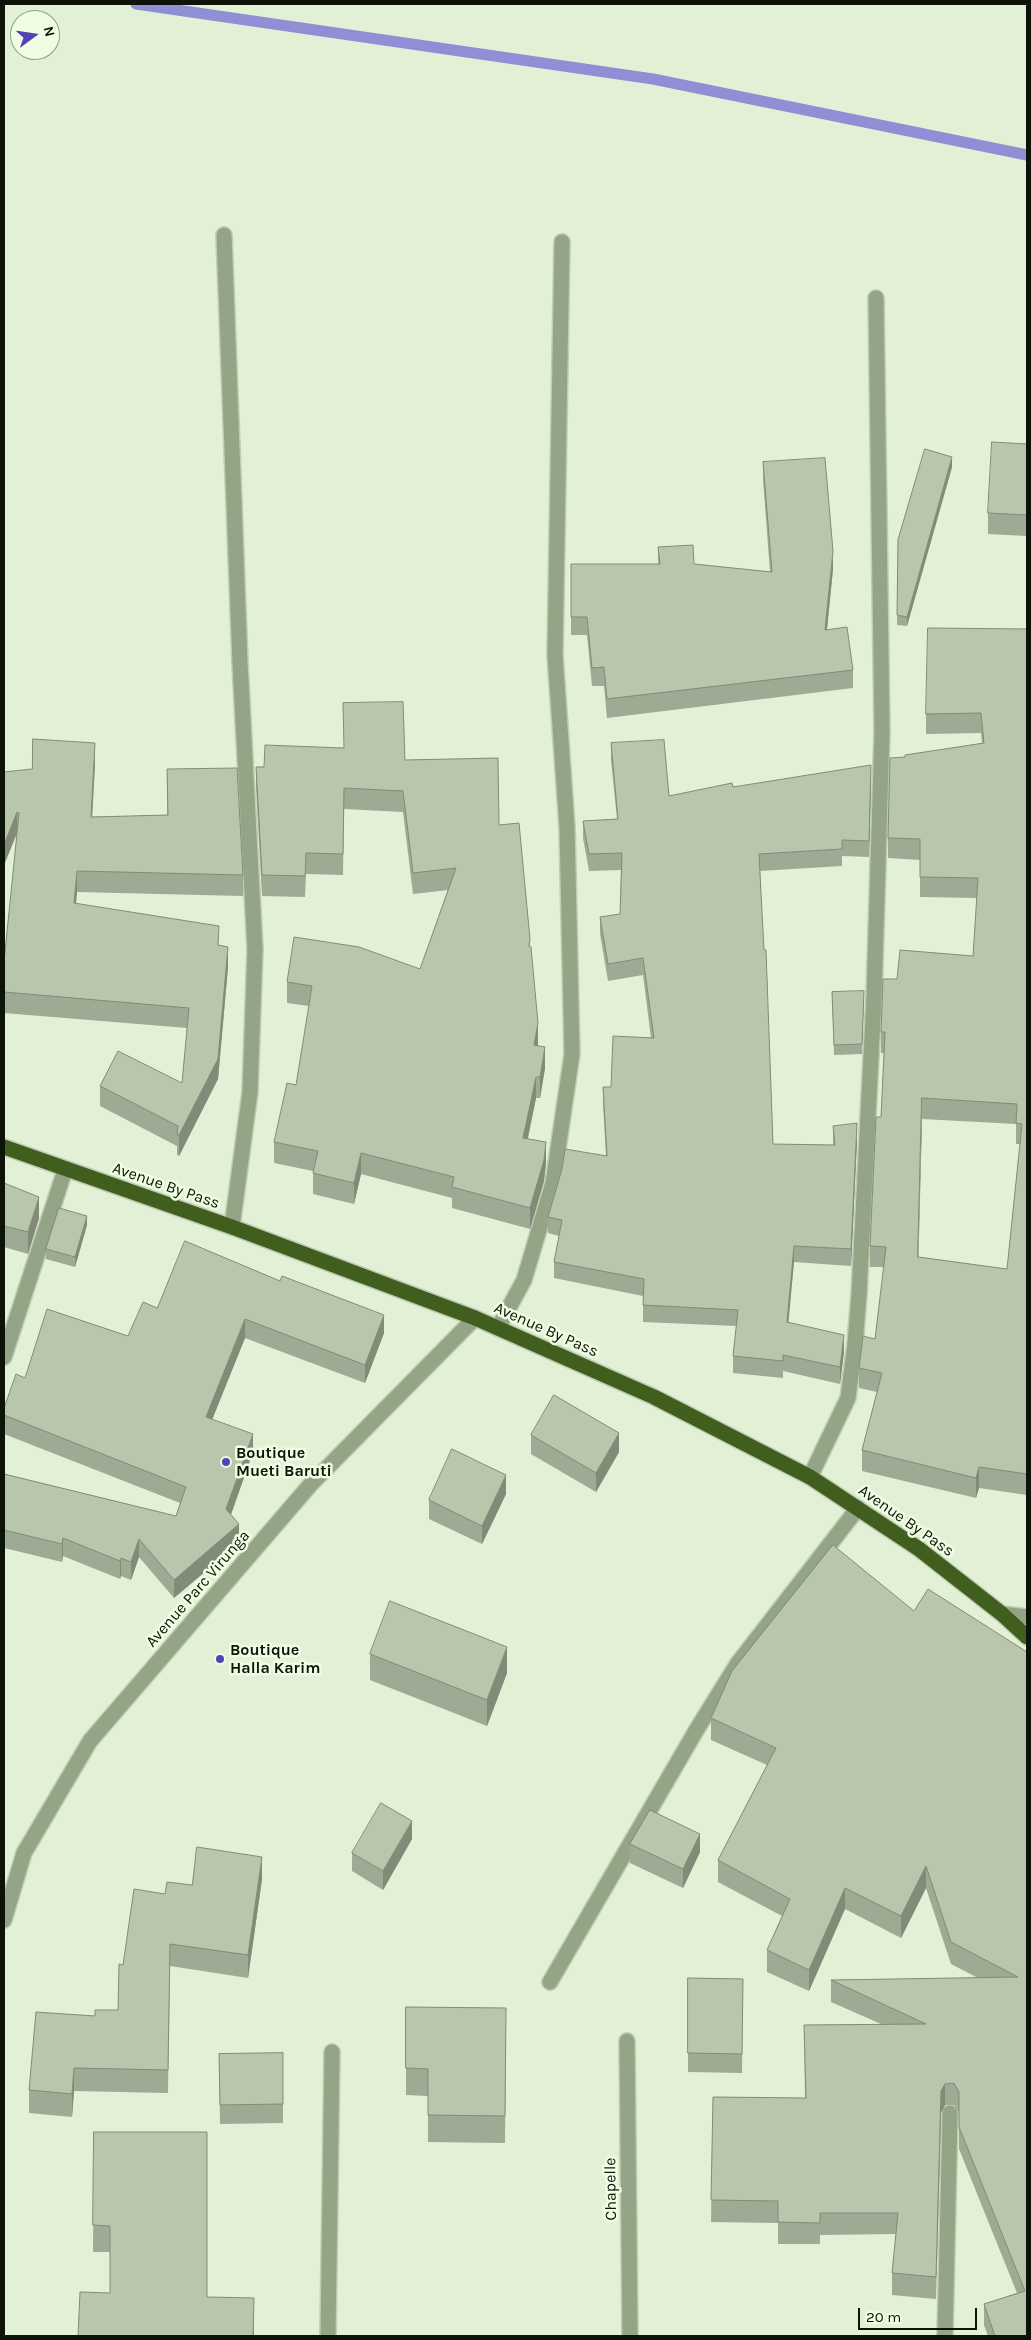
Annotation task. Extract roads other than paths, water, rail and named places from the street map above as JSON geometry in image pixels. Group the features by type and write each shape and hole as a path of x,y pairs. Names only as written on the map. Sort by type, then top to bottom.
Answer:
{"highway":[{"name":"Avenue By Pass","path":"4,1147 65,1170 232,1227 475,1318 654,1396 810,1477 858,1508 919,1549 1002,1614 1027,1637"}],"street":[{"path":"224,235 240,662 255,949 250,1092 232,1227"},
{"path":"498,1328 524,1280 553,1183 572,1054 567,827 555,655 562,242"},
{"path":"810,1477 848,1398 859,1295 874,997 882,732 876,298"},
{"path":"4,1357 65,1170"},
{"name":"Avenue Parc Virunga","path":"4,1920 24,1853 90,1741 311,1484 475,1318"},
{"path":"550,1982 697,1729 738,1663 858,1508"},
{"path":"1002,1614 1027,1617"},
{"name":"Chapelle","path":"627,2042 630,2336"},
{"path":"328,2336 332,2052"},
{"path":"945,2336 950,2113"}],"waterway":[{"path":"136,4 653,79 1027,155"}],"place":[{"name":"Boutique Mueti Baruti","path":"226,1462"},
{"name":"Boutique Halla Karim","path":"220,1659"}]}
